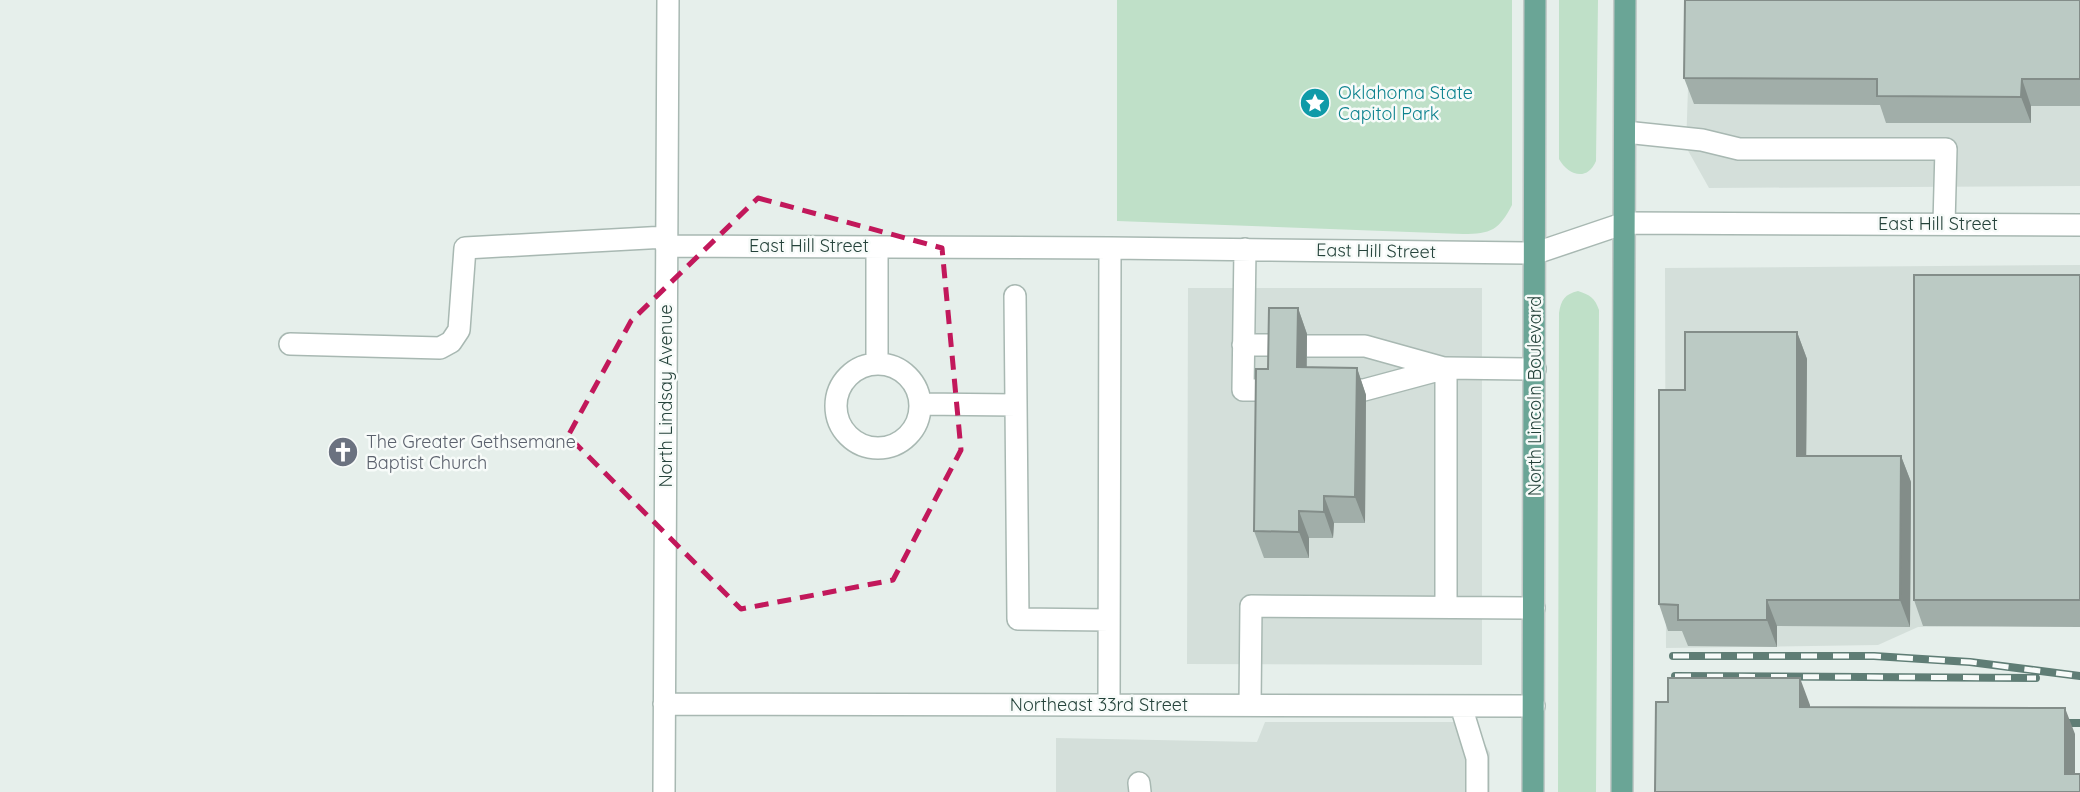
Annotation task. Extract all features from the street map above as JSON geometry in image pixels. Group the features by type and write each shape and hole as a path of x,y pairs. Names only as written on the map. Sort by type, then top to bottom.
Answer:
{"main road":[{"name":"North Lincoln Boulevard","path":"1533,792 1535,0"},
{"path":"1622,792 1625,0"}],"street":[{"name":"North Lindsay Avenue","path":"664,792 668,0"},
{"path":"1625,132 1702,140 1739,149 1945,149 1944,225"},
{"name":"East Hill Street","path":"290,344 440,348 451,342 459,330 465,248 666,242 877,247 1536,253 1625,223 2080,225"},
{"path":"877,247 877,364"},
{"path":"1110,248 1110,705"},
{"path":"1243,360 1278,368 1243,390 1243,360 1245,249"},
{"path":"1015,296 1018,619 1110,620"},
{"path":"1446,368 1364,390 1313,368 1365,346 1446,368 1535,369"},
{"path":"877,364 905,373 914,383 920,404 918,422 911,433 901,442 876,449 851,439 842,429 835,404 845,379 867,365 877,364"},
{"path":"1446,368 1446,607"},
{"path":"920,404 1016,405"},
{"path":"1250,705 1251,606 1534,608"},
{"name":"Northeast 33rd Street","path":"664,704 1534,706"},
{"path":"1461,706 1477,758 1477,792"}],"highlighted area":[{"path":"758,198 942,248 961,450 893,580 741,609 568,436 631,321"}],"shaded area":[{"path":"1691,0 2080,0 2080,186 1709,188 1686,147"},
{"path":"2080,265 2080,625 1918,627 1878,645 1666,648 1665,268"},
{"path":"1188,288 1482,288 1482,665 1187,664"},
{"path":"1265,722 1477,722 1477,731 1490,753 1490,792 1056,792 1056,738 1257,742"}],"green space":[{"name":"Oklahoma State Capitol Park","path":"1117,0 1512,0 1512,205 1503,220 1493,229 1473,234 1117,221"},
{"path":"1559,0 1598,0 1596,161 1588,172 1583,174 1567,169 1559,159"},
{"path":"1578,291 1592,298 1599,310 1596,792 1558,792 1559,313 1564,298"}],"building":[{"path":"1685,0 2080,0 2080,79 2022,79 2021,97 1877,96 1877,79 1684,78"},
{"path":"1914,275 2080,275 2080,600 1914,600"},
{"path":"1269,308 1298,308 1297,367 1357,368 1355,497 1324,496 1324,512 1299,511 1299,532 1254,531 1256,369 1268,369"},
{"path":"1685,332 1797,332 1797,456 1901,456 1900,600 1767,600 1767,620 1678,620 1678,605 1659,604 1659,390 1685,390"},
{"path":"1668,678 1800,678 1800,707 2065,708 2065,774 2080,774 2080,792 1655,792 1656,702 1668,702"}],"railway":[{"path":"1673,656 1874,656 1970,662 2080,676"},
{"path":"1675,676 2036,678"},
{"path":"2051,723 2080,723"}],"place":[{"name":"Oklahoma State Capitol Park","path":"1315,103"},
{"name":"The Greater Gethsemane Baptist Church","path":"343,452"}]}
